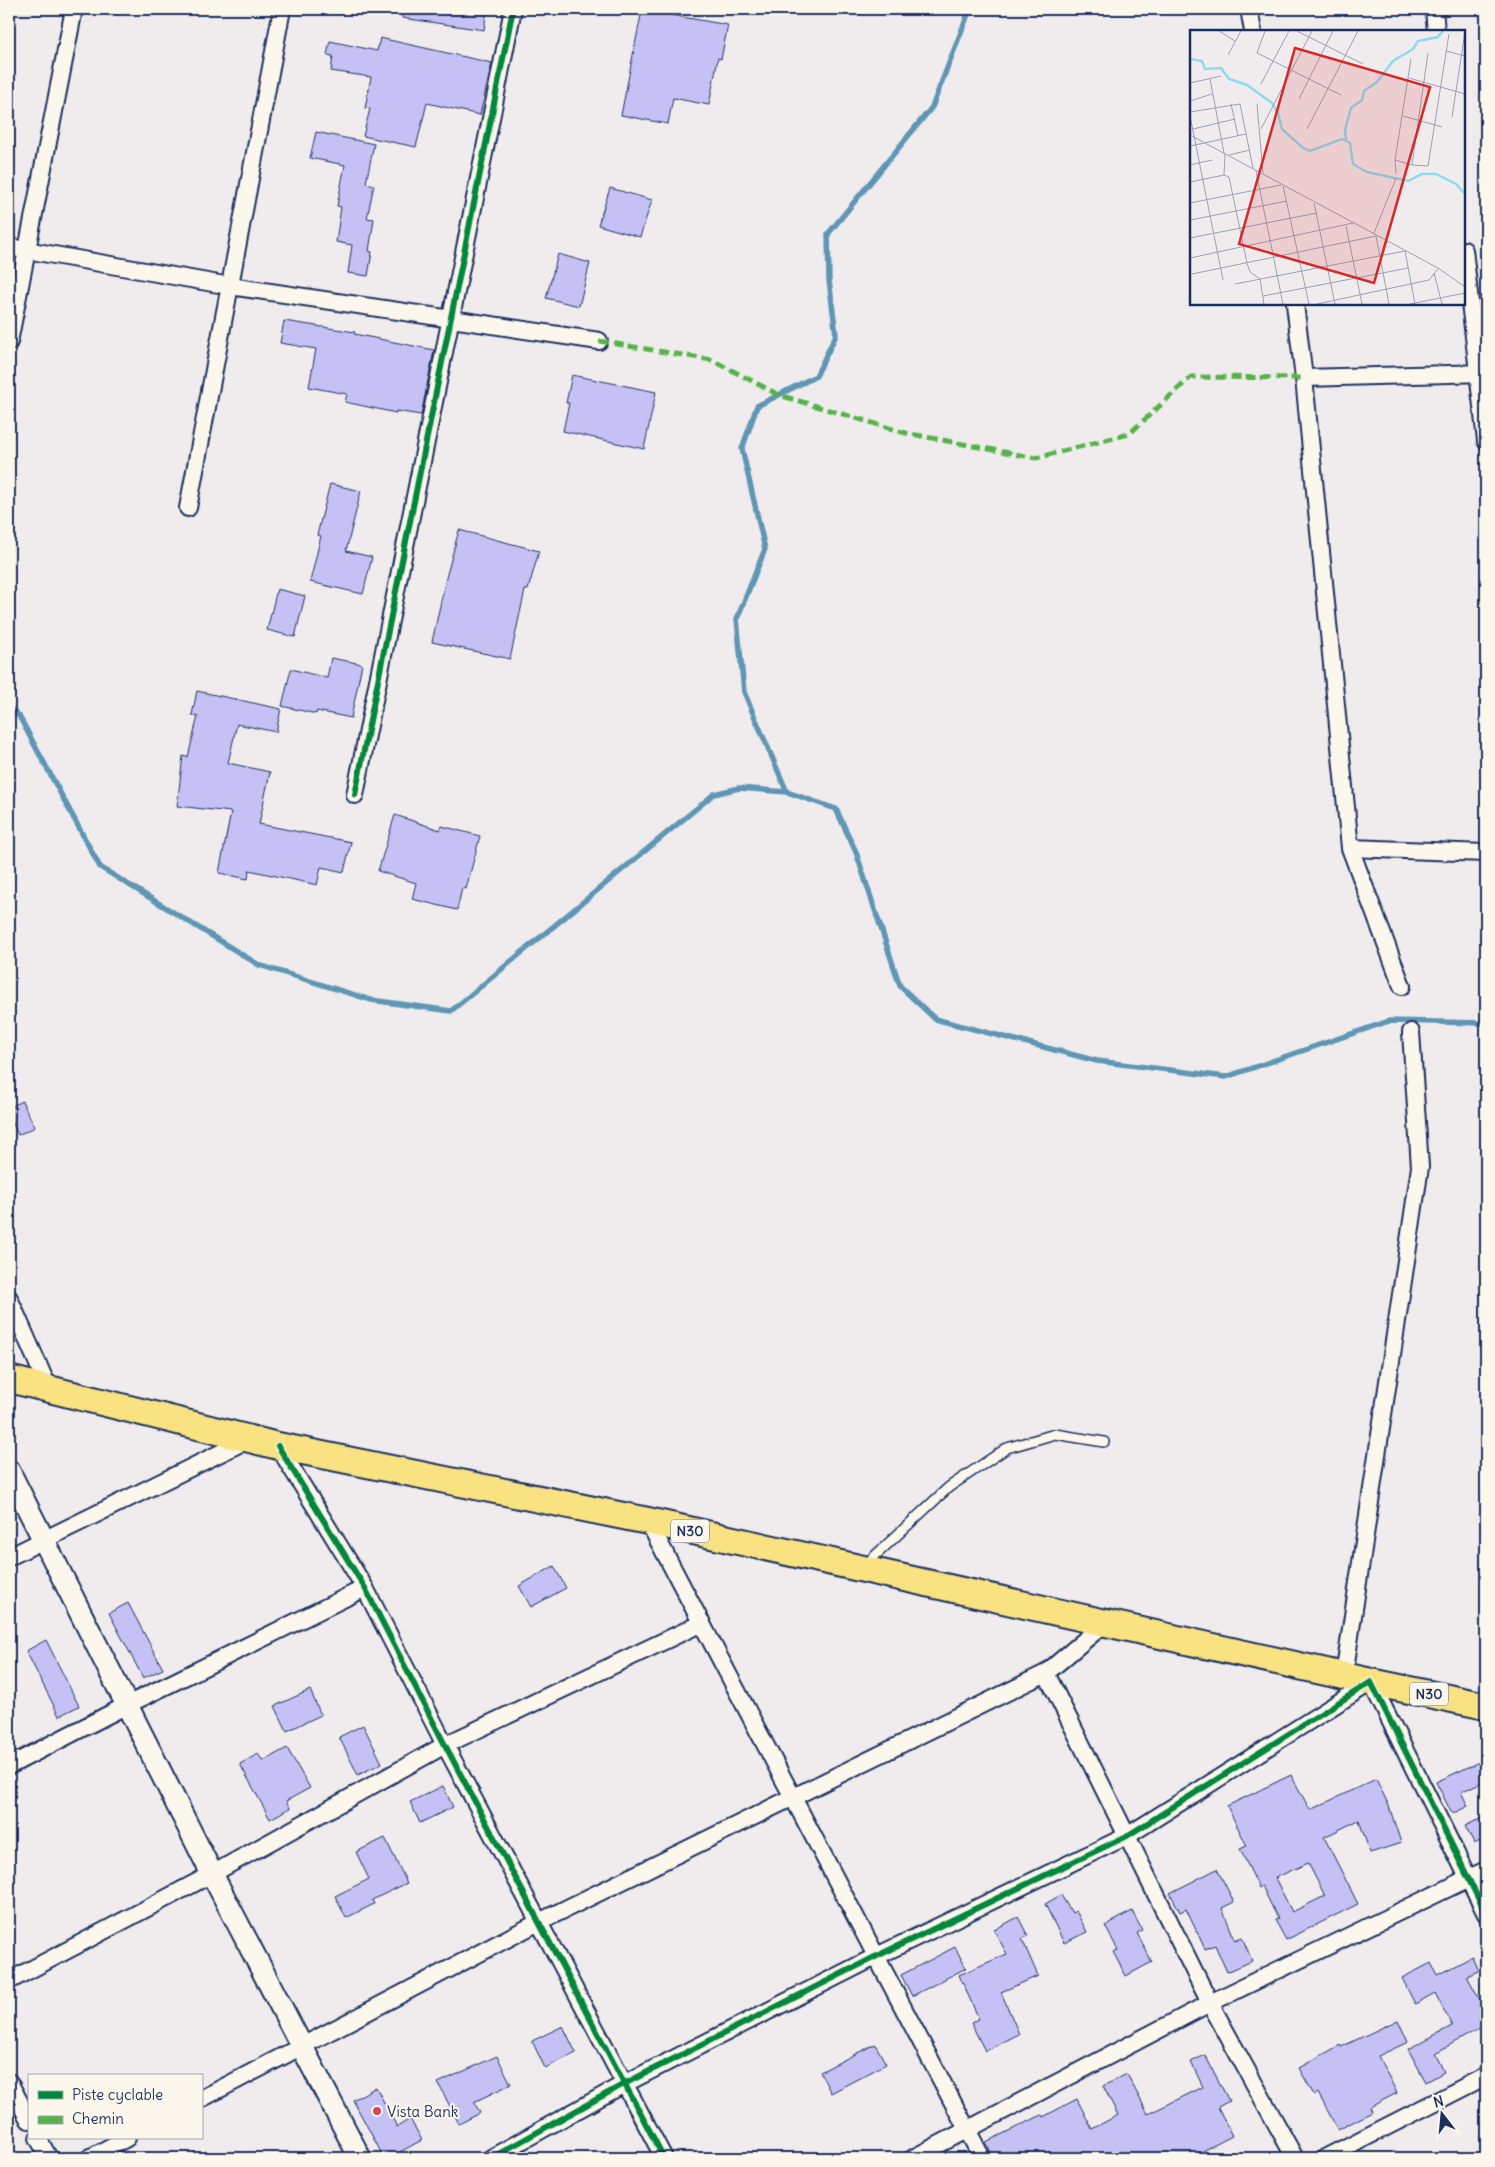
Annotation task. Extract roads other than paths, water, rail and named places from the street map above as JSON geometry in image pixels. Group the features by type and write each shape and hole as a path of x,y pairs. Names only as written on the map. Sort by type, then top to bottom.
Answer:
{"main road":[{"name":"N30","path":"9,1379 48,1387 278,1446 648,1521 1486,1706"}],"street":[{"path":"9,342 74,9"},
{"path":"188,508 282,9"},
{"path":"355,795 513,9"},
{"path":"1249,9 1253,30"},
{"path":"1434,9 1436,30"},
{"path":"9,247 230,286 599,341"},
{"path":"1465,257 1482,373 1486,441"},
{"path":"1295,305 1350,848 1402,986"},
{"path":"1304,378 1482,373"},
{"path":"1350,848 1486,853"},
{"path":"1344,1676 1420,1167 1411,1032"},
{"path":"9,1298 48,1387"},
{"path":"9,1557 250,1438"},
{"path":"278,1446 365,1588 445,1745 664,2158"},
{"path":"9,1471 212,1874 360,2158"},
{"path":"648,1521 982,2158"},
{"path":"9,1766 126,1705 365,1588"},
{"path":"9,1981 212,1874 445,1745 702,1623"},
{"path":"202,2099 539,1922 1046,1673 1104,1623"},
{"path":"1046,1673 1210,2003 1295,2158"},
{"path":"490,2158 624,2084 877,1956 1127,1836 1371,1682 1486,1914"},
{"path":"913,2158 1210,2003 1486,1870"},
{"path":"1325,2158 1486,2076"},
{"path":"9,2082 28,2118"},
{"path":"39,2140 49,2158"},
{"path":"89,2158 123,2140"}],"lane":[{"path":"862,1569 948,1487 1007,1448 1055,1434 1104,1442"}],"waterway":[{"path":"787,792 744,692 737,619 765,549 742,449 757,406 816,376 836,335 829,280 828,234 932,107 970,9"},
{"path":"9,707 19,716 100,867 259,965 371,1000 451,1011 714,794 739,788 787,792 836,809 856,852 900,986 935,1019 1097,1061 1226,1077 1389,1021 1486,1023"}],"place":[{"name":"Vista Bank","path":"377,2111"}]}
